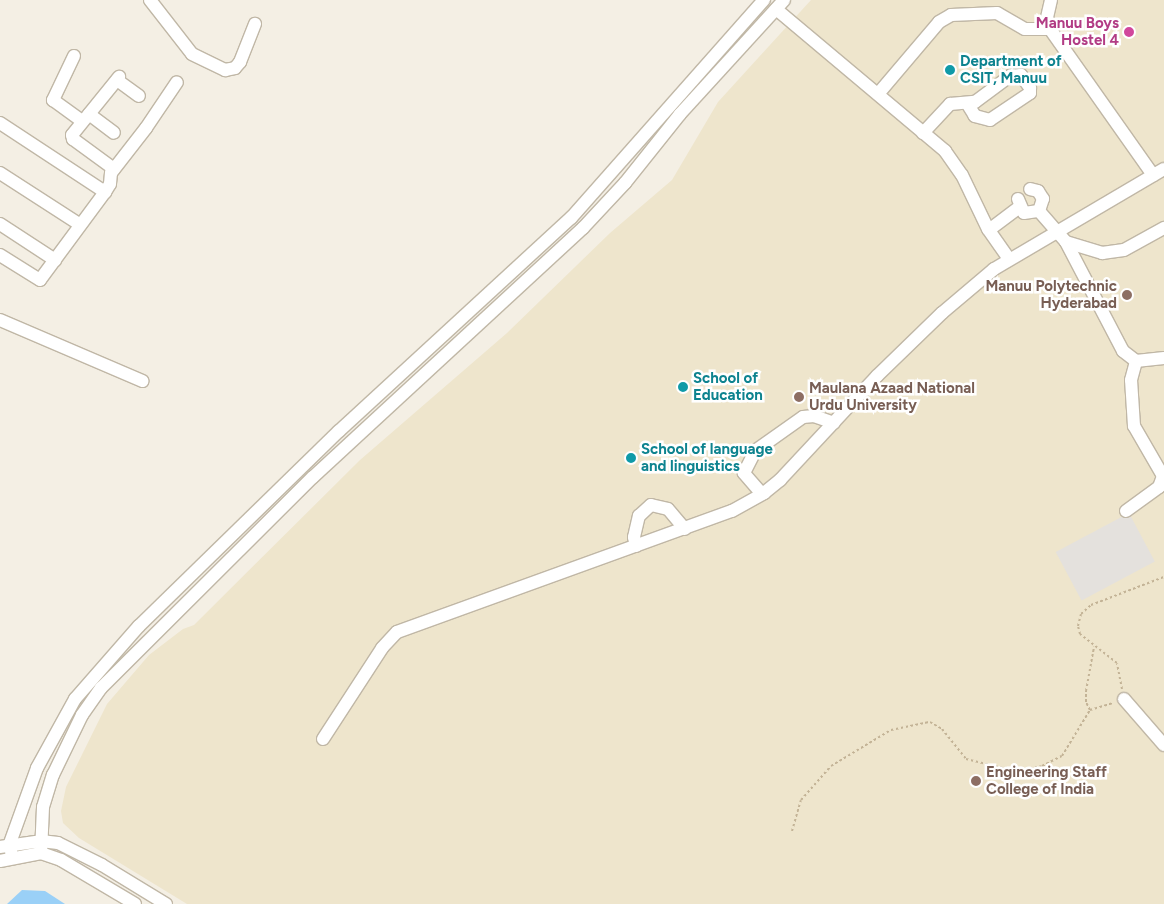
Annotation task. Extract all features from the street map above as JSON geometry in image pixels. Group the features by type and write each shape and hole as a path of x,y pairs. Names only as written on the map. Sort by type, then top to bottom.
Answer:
{"street":[{"path":"150,0 192,54 225,70 235,68 240,62 255,24"},
{"path":"41,847 6,859 5,845 37,768 75,699 138,626 339,431 570,218 764,0"},
{"path":"323,739 382,648 397,632 685,529 732,511 762,494 780,480 942,313 1009,259 1063,237 1159,172 1050,29 1047,18 1051,0"},
{"path":"41,847 43,807 53,775 82,716 101,688 314,477 583,228 625,183 680,114 780,5 854,78 878,94 955,164 989,230 1009,259"},
{"path":"878,94 939,22 951,16 997,13 1025,29 1050,29"},
{"path":"74,56 53,100 114,133"},
{"path":"923,133 950,104 975,102 1018,73 1030,88 1030,93 990,120 975,116 967,104"},
{"path":"114,169 73,139 72,135 118,78 139,96"},
{"path":"0,255 40,280 79,224 105,192 114,169 177,82"},
{"path":"0,123 105,192"},
{"path":"0,173 79,224"},
{"path":"1030,189 1038,192 1043,199 1039,211"},
{"path":"989,230 1018,203 1028,214 1039,211"},
{"path":"1039,211 1063,237 1123,351 1136,362 1164,358"},
{"path":"0,224 55,260"},
{"path":"1063,237 1102,253 1114,253 1164,228"},
{"path":"0,320 142,381"},
{"path":"1126,511 1159,487 1162,476 1134,426 1131,380 1136,362"},
{"path":"762,494 744,473 755,451 803,418 814,416 834,423"},
{"path":"636,546 634,537 639,516 651,505 668,509 685,529"},
{"path":"1124,699 1164,745"},
{"path":"5,845 72,850 166,904"},
{"path":"41,847 135,904"}],"path":[{"path":"792,832 801,800 831,766 891,730 930,722 942,729 966,759 1015,771 1042,766 1062,756 1090,710 1124,699 1117,663 1094,647 1080,634 1078,626 1081,614 1092,605 1164,577"},
{"path":"1090,710 1086,702 1086,691 1094,647"}],"shaded area":[{"name":"Maulana Azaad National Urdu University","path":"811,0 1164,0 1164,904 187,904 79,838 63,823 61,811 66,787 107,704 149,655 183,629 194,625 360,460 507,333 610,233 672,180 718,102"},
{"path":"1129,513 1155,562 1082,601 1056,552"}],"water":[{"path":"22,890 45,891 65,904 7,904"}],"place":[{"name":"Manuu Boys Hostel 4","path":"1129,32"},
{"name":"Department of CSIT, Manuu","path":"950,70"},
{"name":"Manuu Polytechnic Hyderabad","path":"1127,295"},
{"name":"School of Education","path":"683,387"},
{"name":"Maulana Azaad National Urdu University","path":"799,397"},
{"name":"School of language and linguistics","path":"631,458"},
{"name":"Engineering Staff College of India","path":"976,781"}]}
